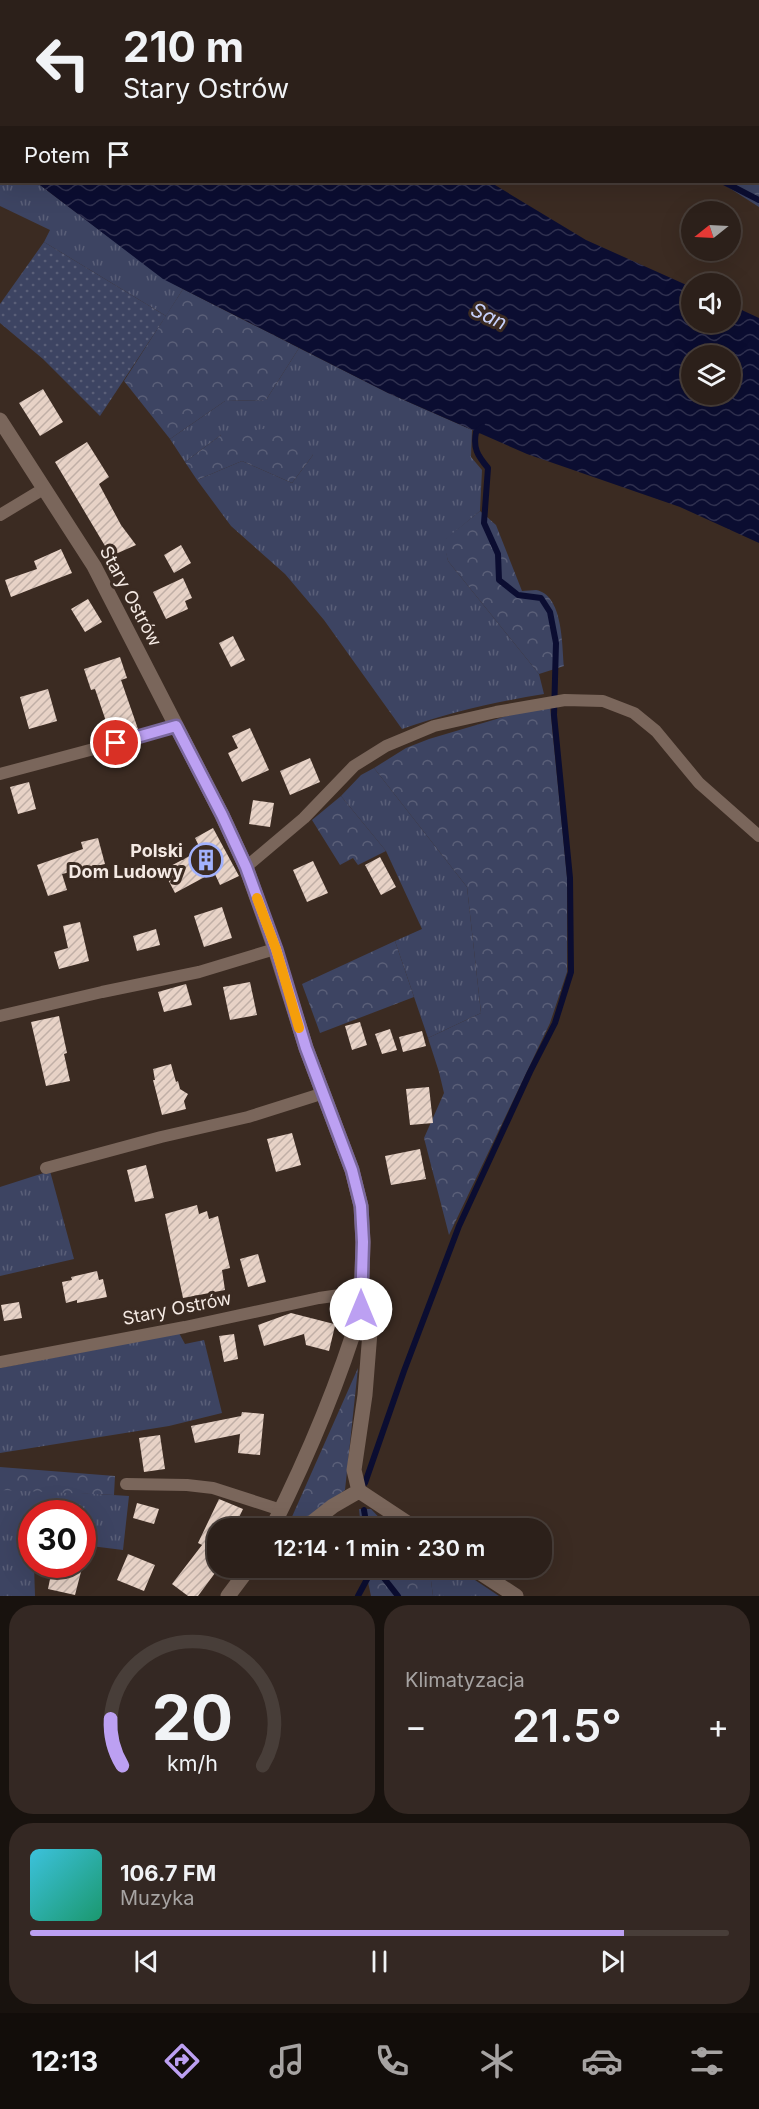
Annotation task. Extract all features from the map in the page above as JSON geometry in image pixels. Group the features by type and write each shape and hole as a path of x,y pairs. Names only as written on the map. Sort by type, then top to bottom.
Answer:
{"street":[{"name":"Stary Ostrów","path":"0,420 94,566 222,815 246,867 276,949 302,1038 352,1170 361,1206 363,1242 361,1309 370,1332 365,1395 354,1470 358,1491"},
{"path":"277,1518 332,1395 361,1309"},
{"path":"318,1518 358,1491 400,1518"},
{"path":"228,1596 243,1578"},
{"path":"488,1578 516,1596"}],"lane":[{"path":"0,515 45,488"},
{"path":"246,867 304,818 354,766 386,747 434,726 495,712 565,700 603,701 634,713 656,731 699,783 759,837"},
{"path":"0,774 176,726"},
{"path":"0,1016 199,972 276,949"},
{"path":"46,1168 161,1137 248,1117 324,1093"},
{"name":"Stary Ostrów","path":"0,1362 185,1327 319,1298 361,1292"},
{"path":"126,1484 187,1485 213,1488 281,1510"}],"green space":[{"path":"0,183 37,183 163,278 183,289 166,316 44,242 50,230 0,206"},
{"path":"722,183 759,183 759,207"},
{"path":"44,242 166,316 100,416 43,359 0,323 0,304"},
{"path":"183,289 299,348 266,400 225,401 170,439 124,381"},
{"path":"299,348 388,393 472,430 471,457 482,470 480,511 444,541 448,561 539,674 544,694 472,708 402,729 324,620 285,574 231,526 197,480 242,461 292,483 313,455 221,435 185,462 170,439 225,401 266,400"},
{"path":"277,427 313,455 292,483 242,461 197,480 185,462 221,435"},
{"path":"480,511 496,525 522,591 536,590 545,594 556,610 564,666 539,674 448,561 443,541"},
{"path":"550,707 567,877 567,972 550,1023 449,1235 424,1138 444,1093 428,1038 481,1013 467,887 374,768 406,748 429,739 513,714"},
{"path":"374,768 467,887 481,1013 428,1038 395,941 422,929 386,851 341,796 361,775"},
{"path":"341,796 386,851 358,865 353,858 340,865 312,820"},
{"path":"395,941 414,997 320,1033 302,984"},
{"path":"50,1171 74,1259 0,1276 0,1187"},
{"path":"179,1333 185,1344 204,1340 222,1413 169,1426 0,1453 0,1368"},
{"path":"358,1368 345,1490 307,1518 291,1518"},
{"path":"0,1467 115,1476 114,1495 0,1490"},
{"path":"0,1490 129,1496 123,1550 96,1547 96,1500 18,1500 18,1578 34,1578 35,1596 0,1596"},
{"path":"359,1509 371,1509 380,1518 360,1518"},
{"path":"367,1578 431,1578 433,1596 371,1596"},
{"path":"431,1578 472,1578 499,1596 433,1596"}],"water":[{"name":"San","path":"37,183 492,183 586,240 681,283 681,333 741,333 741,310 759,318 759,543 680,507 527,454 388,393 163,279"}],"building":[{"path":"43,389 63,422 40,436 19,403"},
{"path":"87,442 109,477 99,484 121,525 136,545 111,556 55,462"},
{"path":"181,545 191,563 174,573 164,555"},
{"path":"61,549 72,573 11,597 5,580 37,569 34,561"},
{"path":"183,578 192,598 185,601 188,609 166,619 153,592"},
{"path":"88,599 102,622 85,632 71,609"},
{"path":"233,636 245,660 231,667 219,643"},
{"path":"120,657 127,678 121,680 138,729 111,736 95,689 91,690 84,669"},
{"path":"48,689 57,721 29,729 20,697"},
{"path":"250,728 269,770 242,782 228,753 238,748 232,736"},
{"path":"310,758 320,782 290,795 280,771"},
{"path":"29,782 36,809 18,814 10,787"},
{"path":"253,800 274,803 270,827 249,824"},
{"name":"Polski Dom Ludowy","path":"213,828 239,876 220,885 214,872 175,893 163,870 201,850 195,838"},
{"path":"98,838 105,864 62,874 67,890 48,896 37,865 83,849 81,842"},
{"path":"380,857 396,887 381,895 365,865"},
{"path":"313,861 328,893 307,902 293,870"},
{"path":"222,907 232,938 204,947 194,916"},
{"path":"80,922 89,961 59,969 54,952 68,948 63,926"},
{"path":"156,929 160,945 137,951 133,936"},
{"path":"250,982 257,1015 230,1020 223,987"},
{"path":"186,984 192,1005 164,1012 158,992"},
{"path":"59,1016 70,1081 46,1086 31,1022"},
{"path":"360,1022 367,1045 352,1050 345,1026"},
{"path":"390,1029 397,1050 382,1054 375,1034"},
{"path":"422,1031 426,1046 403,1052 399,1037"},
{"path":"171,1064 176,1082 178,1081 180,1089 188,1094 184,1101 186,1109 162,1115 153,1080 155,1080 153,1069"},
{"path":"429,1087 433,1123 410,1125 406,1089"},
{"path":"292,1133 301,1165 276,1172 267,1139"},
{"path":"420,1149 426,1179 391,1185 385,1156"},
{"path":"146,1165 154,1198 135,1202 127,1170"},
{"path":"197,1205 199,1214 207,1211 209,1219 218,1216 230,1268 222,1270 225,1290 183,1298 165,1214"},
{"path":"258,1254 266,1282 248,1287 240,1259"},
{"path":"97,1271 99,1280 103,1279 107,1297 66,1303 62,1282 72,1280 71,1277"},
{"path":"19,1302 22,1318 4,1321 1,1305"},
{"path":"291,1313 338,1325 335,1326 329,1351 306,1345 304,1334 264,1346 258,1325"},
{"path":"234,1334 238,1359 224,1362 219,1336"},
{"path":"242,1412 264,1414 260,1455 238,1453 240,1434 195,1443 191,1426 241,1416"},
{"path":"160,1435 165,1469 144,1472 139,1438"},
{"path":"219,1499 243,1509 239,1518 210,1518"},
{"path":"137,1503 159,1509 154,1524 133,1518"},
{"path":"207,1524 207,1578 211,1578 198,1596 188,1596 172,1584 202,1545 198,1543"},
{"path":"128,1554 155,1565 144,1591 117,1580"},
{"path":"50,1578 79,1578 75,1595 48,1589"}],"waterway":[{"path":"726,183 759,200"},
{"path":"365,1483 404,1371 459,1226 555,1023 571,972 570,878 554,715 556,643 550,612 541,598 518,595 499,580 498,554 484,523 488,468 479,455 475,443 476,432 483,427"},
{"path":"364,1510 365,1518"},
{"path":"358,1596 368,1578"},
{"path":"384,1578 398,1596"}],"slow traffic":[{"path":"257,898 276,949 299,1028"}],"place":[{"name":"Polski Dom Ludowy","path":"206,860"}],"route":[{"path":"116,743 176,726 246,867 276,949 306,1048 352,1170 361,1206 363,1242 361,1309"}]}
